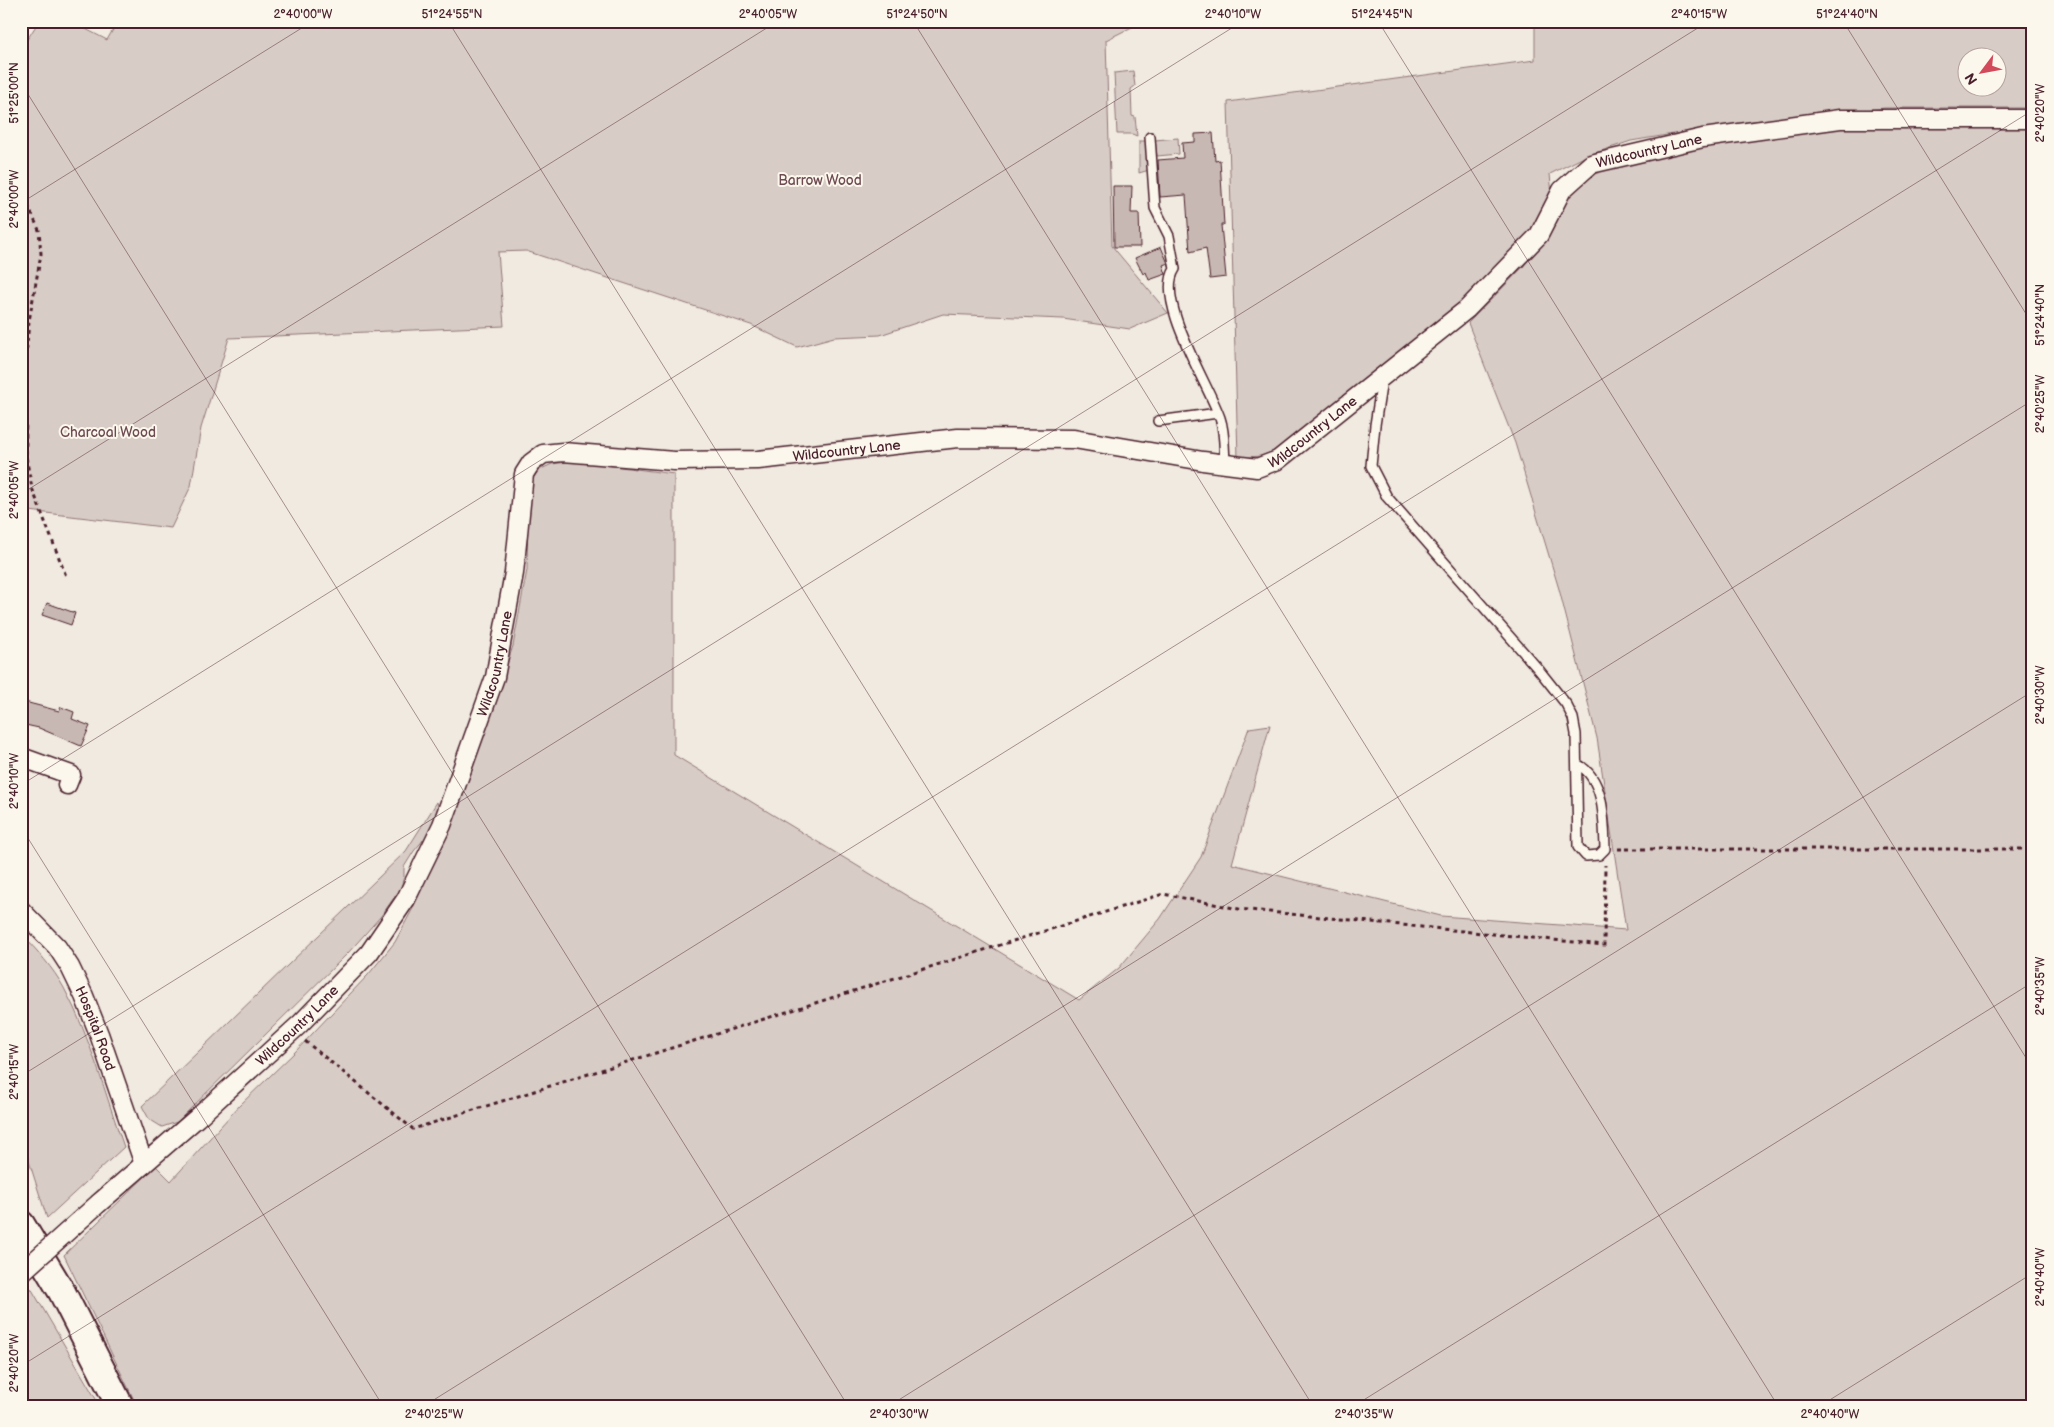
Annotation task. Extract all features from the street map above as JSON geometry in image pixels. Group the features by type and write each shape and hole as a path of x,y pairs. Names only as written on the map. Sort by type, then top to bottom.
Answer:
{"main road":[{"path":"21,1224 62,1292 120,1406"}],"street":[{"name":"Wildcountry Lane","path":"21,1273 293,1032 369,953 406,899 442,825 495,677 514,574 524,474 531,463 543,454 563,452 674,462 758,460 958,438 1074,440 1258,468 1278,460 1467,309 1538,235 1562,190 1591,164 1702,138 1840,119 2033,119"},
{"path":"21,757 71,775 67,785"},
{"name":"Hospital Road","path":"21,910 57,947 80,989 99,1034 144,1164"}],"lane":[{"path":"1150,137 1155,208 1168,236 1174,269 1170,276 1171,305 1192,358 1221,419 1225,464"},
{"path":"1382,377 1375,425 1372,466 1387,497 1539,670 1566,704 1573,718 1576,734 1578,847 1586,856 1599,854 1606,849 1601,809 1594,778 1584,767 1577,764"},
{"path":"1158,421 1218,413"}],"path":[{"path":"21,191 39,230 41,254 29,321 25,368 26,457 32,488 66,576"},
{"path":"293,1032 413,1129 1163,894 1239,909 1604,945 1606,849 2033,850"}],"green space":[{"name":"Barrow Wood","path":"39,21 70,21 107,40 118,21 1144,21 1106,40 1112,246 1168,313 1130,329 1063,319 943,314 880,335 834,337 797,347 751,325 526,251 498,252 504,326 229,338 201,428 191,486 171,528 21,510 21,49"},
{"path":"1535,21 2033,21 2033,108 1885,108 1752,121 1631,141 1586,156 1550,174 1552,195 1532,231 1471,294 1385,367 1345,395 1274,451 1261,456 1238,458 1228,102 1535,60"},
{"path":"1133,71 1135,86 1131,89 1132,116 1135,117 1137,136 1117,134 1114,73"},
{"path":"1843,127 2033,128 2033,1406 137,1406 64,1255 156,1166 171,1181 240,1105 295,1052 368,975 395,942 431,868 496,698 513,646 527,570 528,507 532,479 539,470 552,464 575,461 674,474 674,755 1079,1000 1119,968 1160,919 1201,857 1249,728 1270,725 1232,864 1441,916 1626,930 1597,738 1559,589 1515,443 1468,323 1524,266 1569,196 1581,181 1591,175 1607,167 1705,143"},
{"path":"1178,138 1179,154 1157,156 1155,140"},
{"path":"1139,141 1146,141 1149,170 1139,173"},
{"path":"437,802 439,810 429,833 404,867 401,888 381,916 348,953 177,1122 162,1127 149,1119 142,1106 406,851"},
{"path":"21,934 55,973 74,1007 90,1046 124,1147 47,1218 21,1136"},
{"path":"31,1288 100,1406 21,1406 21,1295"}],"building":[{"path":"1213,133 1215,161 1220,160 1224,225 1221,225 1226,277 1210,279 1206,248 1190,252 1186,195 1160,197 1158,160 1183,158 1182,143 1195,142 1195,134"},
{"path":"1113,186 1132,186 1131,213 1139,213 1140,247 1114,247"},
{"path":"1161,247 1168,263 1163,265 1166,274 1149,280 1146,272 1143,274 1135,258"},
{"path":"47,603 75,613 71,625 42,615"},
{"path":"21,701 59,711 61,707 74,712 72,719 90,726 81,746 39,728 21,724"}],"park label":[{"name":"Charcoal Wood","path":"108,432"}]}
